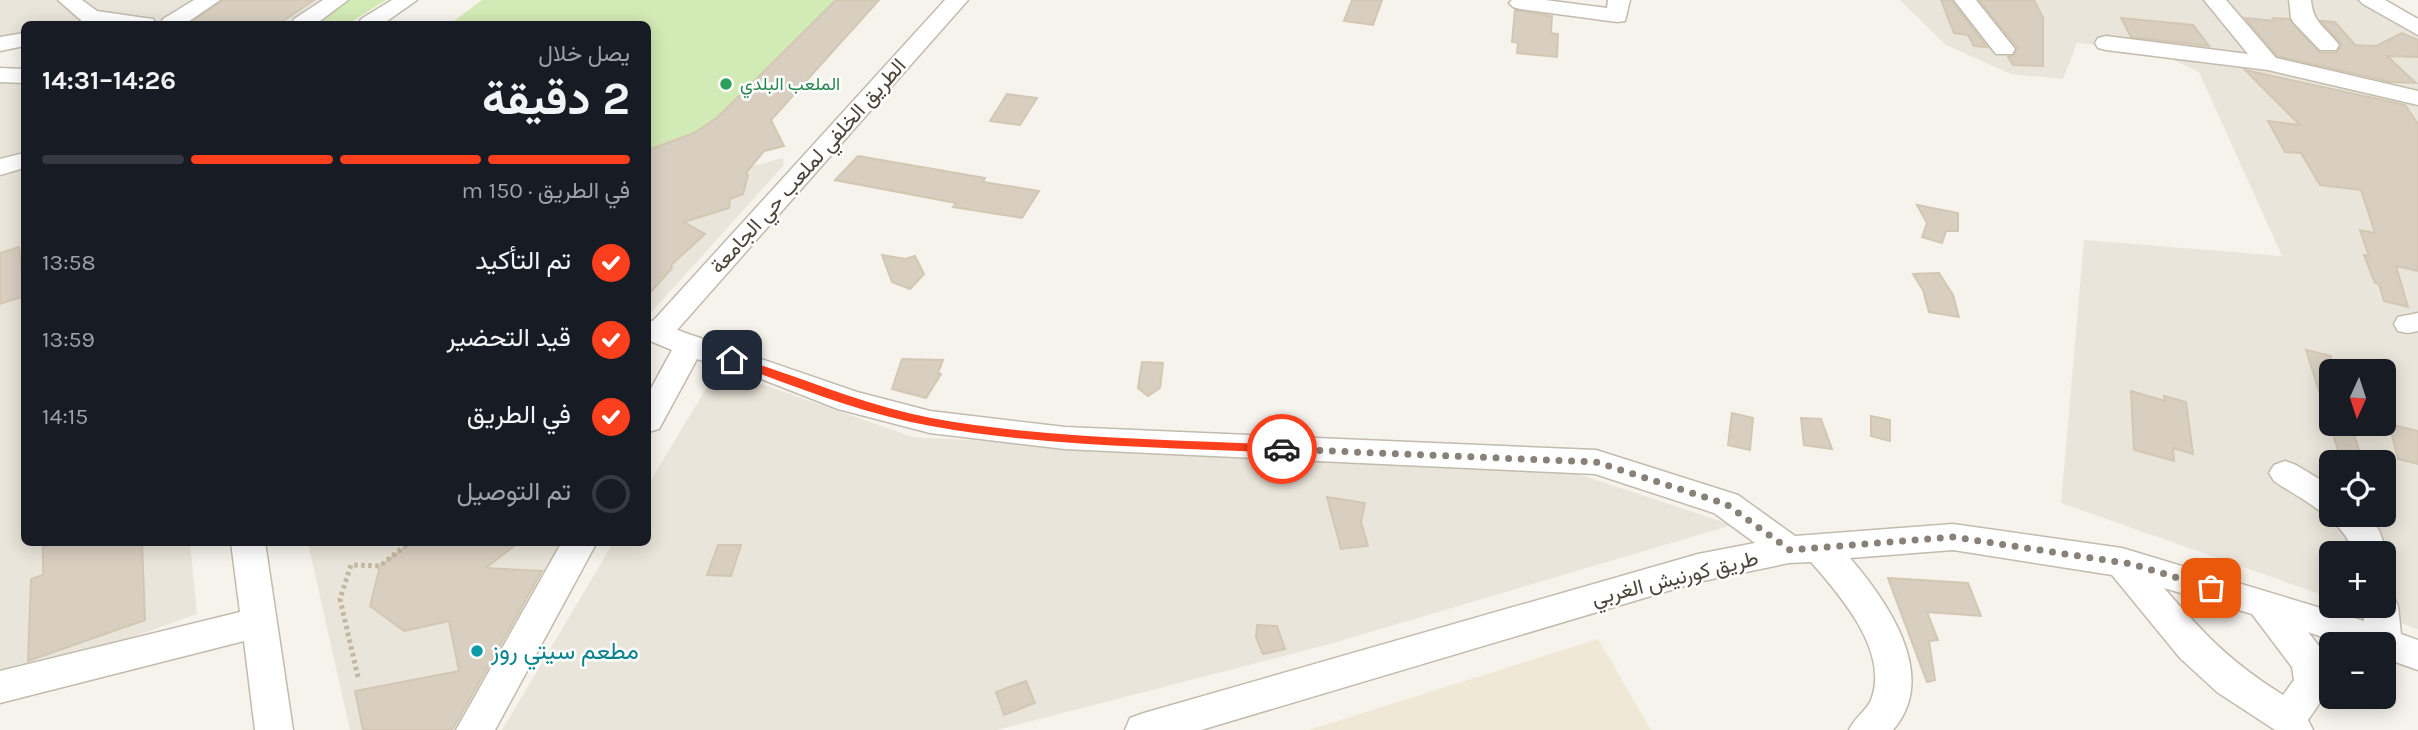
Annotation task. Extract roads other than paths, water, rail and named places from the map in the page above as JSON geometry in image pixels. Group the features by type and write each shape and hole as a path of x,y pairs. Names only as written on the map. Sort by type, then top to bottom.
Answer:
{"street":[{"path":"69,0 91,17 122,21"},
{"path":"306,21 337,0"},
{"path":"374,21 406,0"},
{"name":"الطريق الخلفي لملعب حي الجامعة","path":"653,330 957,0"},
{"path":"1520,3 1617,16 1619,0"},
{"path":"1965,0 2004,49"},
{"path":"2215,0 2268,63"},
{"path":"2300,0 2302,18 2328,45"},
{"path":"2370,0 2413,23"},
{"path":"175,21 204,1"},
{"path":"0,44 21,40"},
{"path":"2106,43 2268,63 2418,97"},
{"path":"0,75 21,76"},
{"path":"0,167 21,161"},
{"path":"653,330 689,346 849,401 930,422 1079,439 1596,462 1726,504 1804,549 1848,579 1876,621 1894,667 1889,708 1868,730"},
{"path":"651,416 689,346"},
{"path":"2285,473 2319,494"},
{"path":"2356,527 2367,541"},
{"name":"طريق كورنيش الغربي","path":"1144,730 1698,568 1804,549 1953,537 2122,562 2350,632"},
{"path":"249,546 274,730"},
{"path":"475,730 578,546"},
{"path":"2122,562 2193,647 2230,681 2291,724 2313,683 2310,662 2264,604"},
{"path":"0,687 261,622"},
{"name":"طريق كورنيش الغربي","path":"2396,647 2418,655"}],"place":[{"name":"الملعب البلدي","path":"726,84"},
{"name":"مطعم سيتي روز","path":"477,651"}]}
